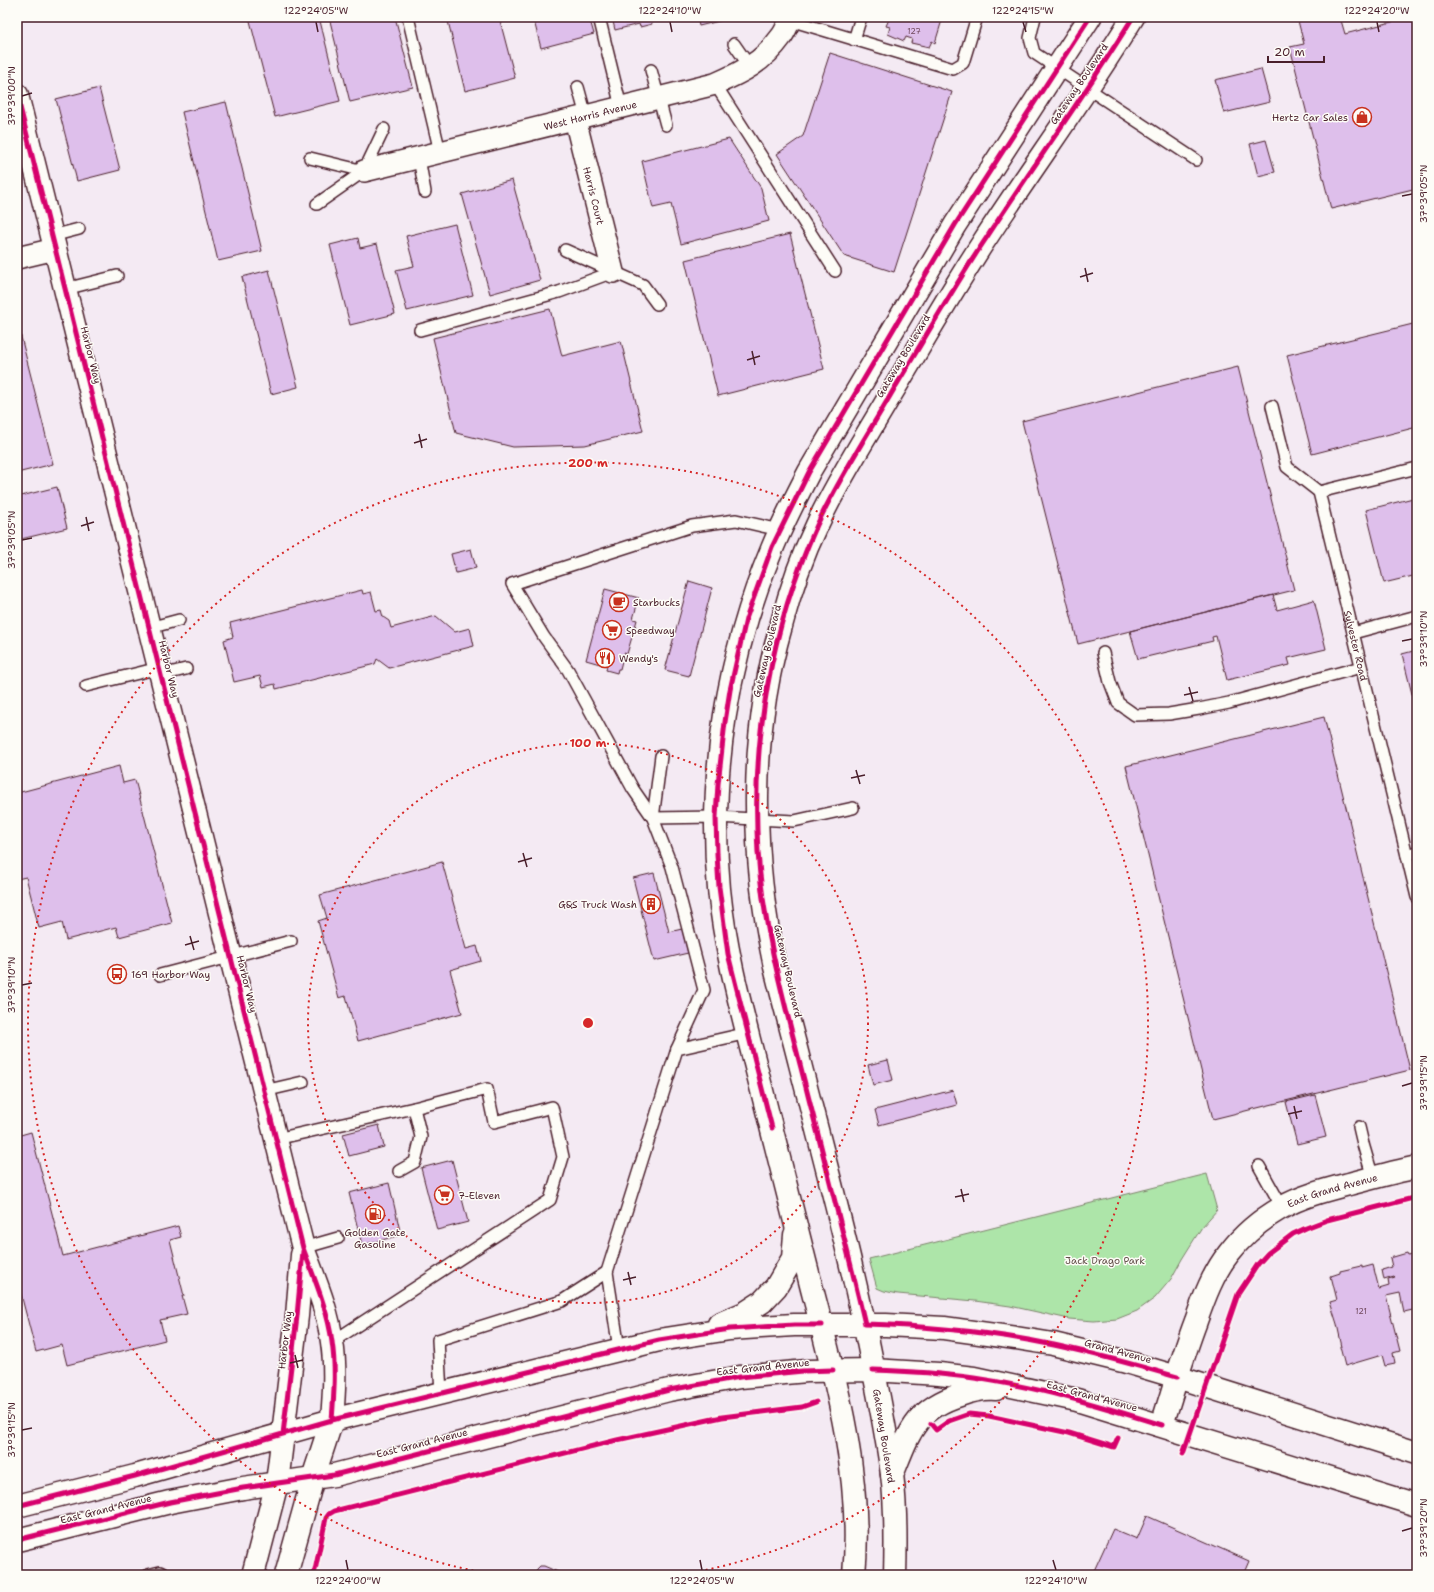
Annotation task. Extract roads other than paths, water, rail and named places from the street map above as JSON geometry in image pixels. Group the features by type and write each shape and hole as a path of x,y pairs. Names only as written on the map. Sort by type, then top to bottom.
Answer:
{"main road":[{"path":"854,1575 855,1524 851,1473 840,1402 822,1325 728,954 723,922 719,887 716,817 725,722 737,656 746,619 758,584 780,530 809,472 955,225 1090,17"},
{"name":"Gateway Boulevard","path":"895,1575 895,1525 892,1475 865,1324 849,1255 775,964 766,914 758,853 757,819 758,759 764,704 771,665 790,595 818,524 837,487 958,282 1064,121 1088,89 1133,17"},
{"name":"Harbor Way","path":"17,95 303,1248 326,1311 332,1342 335,1380 332,1420 313,1478 286,1575"},
{"name":"East Grand Avenue","path":"17,1540 170,1502 243,1488 334,1475 669,1390 740,1377 803,1371 873,1370 974,1378 1077,1400 1162,1425 1185,1350 1202,1304 1218,1271 1229,1254 1243,1238 1264,1219 1282,1207 1323,1191 1417,1167"},
{"path":"695,1333 745,1313 762,1302 776,1286 793,1258 795,1236 792,1210"},
{"name":"Harbor Way","path":"253,1575 277,1483 297,1316 303,1248"},
{"path":"17,1506 135,1476 332,1420 659,1340 695,1333 762,1326 865,1324"},
{"name":"Grand Avenue","path":"865,1324 944,1328 1053,1344 1123,1361 1177,1377 1417,1453"},
{"path":"892,1475 913,1427 934,1405 948,1398 972,1391 1021,1387"},
{"path":"1162,1425 1413,1503"}],"street":[{"name":"West Harris Avenue","path":"364,171 715,84 741,73 765,56 782,36 791,19"},
{"name":"Harris Court","path":"581,117 613,272"},
{"path":"17,258 53,242"}],"lane":[{"path":"408,17 440,152"},
{"path":"599,17 621,107"},
{"path":"854,40 861,17"},
{"path":"791,19 854,40 953,69 962,63 977,17"},
{"path":"1035,17 1030,38 1034,53 1196,160"},
{"path":"734,44 750,67"},
{"path":"651,70 666,125"},
{"path":"715,84 835,272"},
{"path":"578,87 581,117"},
{"path":"317,204 364,171 384,129"},
{"path":"310,158 364,171"},
{"path":"419,158 425,192"},
{"path":"53,242 79,229"},
{"path":"565,250 643,285 656,304"},
{"path":"420,330 559,292 613,272"},
{"path":"65,288 117,276"},
{"path":"1272,406 1287,468 1319,492 1417,468"},
{"name":"Sylvester Road","path":"1319,492 1361,667 1412,854 1417,897"},
{"path":"620,1349 607,1272 677,1049 704,990 672,867 654,818 633,789 568,670 544,637 512,584 692,526 736,520 780,530"},
{"path":"1353,634 1417,616"},
{"path":"149,628 179,620"},
{"path":"1103,653 1110,682 1118,703 1135,715 1169,714 1199,709 1361,667"},
{"path":"86,686 160,671 186,669"},
{"path":"654,818 661,756"},
{"path":"654,818 716,817 794,820 853,808"},
{"path":"160,975 231,958 291,941"},
{"path":"677,1049 748,1033"},
{"path":"264,1091 303,1082"},
{"path":"276,1138 414,1108 487,1089 494,1122 552,1107 563,1157 550,1200 332,1342"},
{"path":"399,1171 415,1162 422,1137 414,1108"},
{"path":"1359,1127 1373,1178"},
{"path":"1259,1166 1282,1207"},
{"path":"303,1248 338,1238"},
{"path":"441,1393 438,1340 562,1301 607,1272"},
{"path":"148,1575 160,1572 166,1575"}],"place":[{"name":"Hertz Car Sales","path":"1362,117"},
{"name":"Starbucks","path":"619,602"},
{"name":"Speedway","path":"612,630"},
{"name":"Wendy's","path":"605,658"},
{"name":"G&S Truck Wash","path":"651,904"},
{"name":"169 Harbor Way","path":"117,974"},
{"name":"7-Eleven","path":"444,1195"},
{"name":"Golden Gate Gasoline","path":"375,1214"}],"park label":[{"name":"Jack Drago Park","path":"1105,1260"}]}
